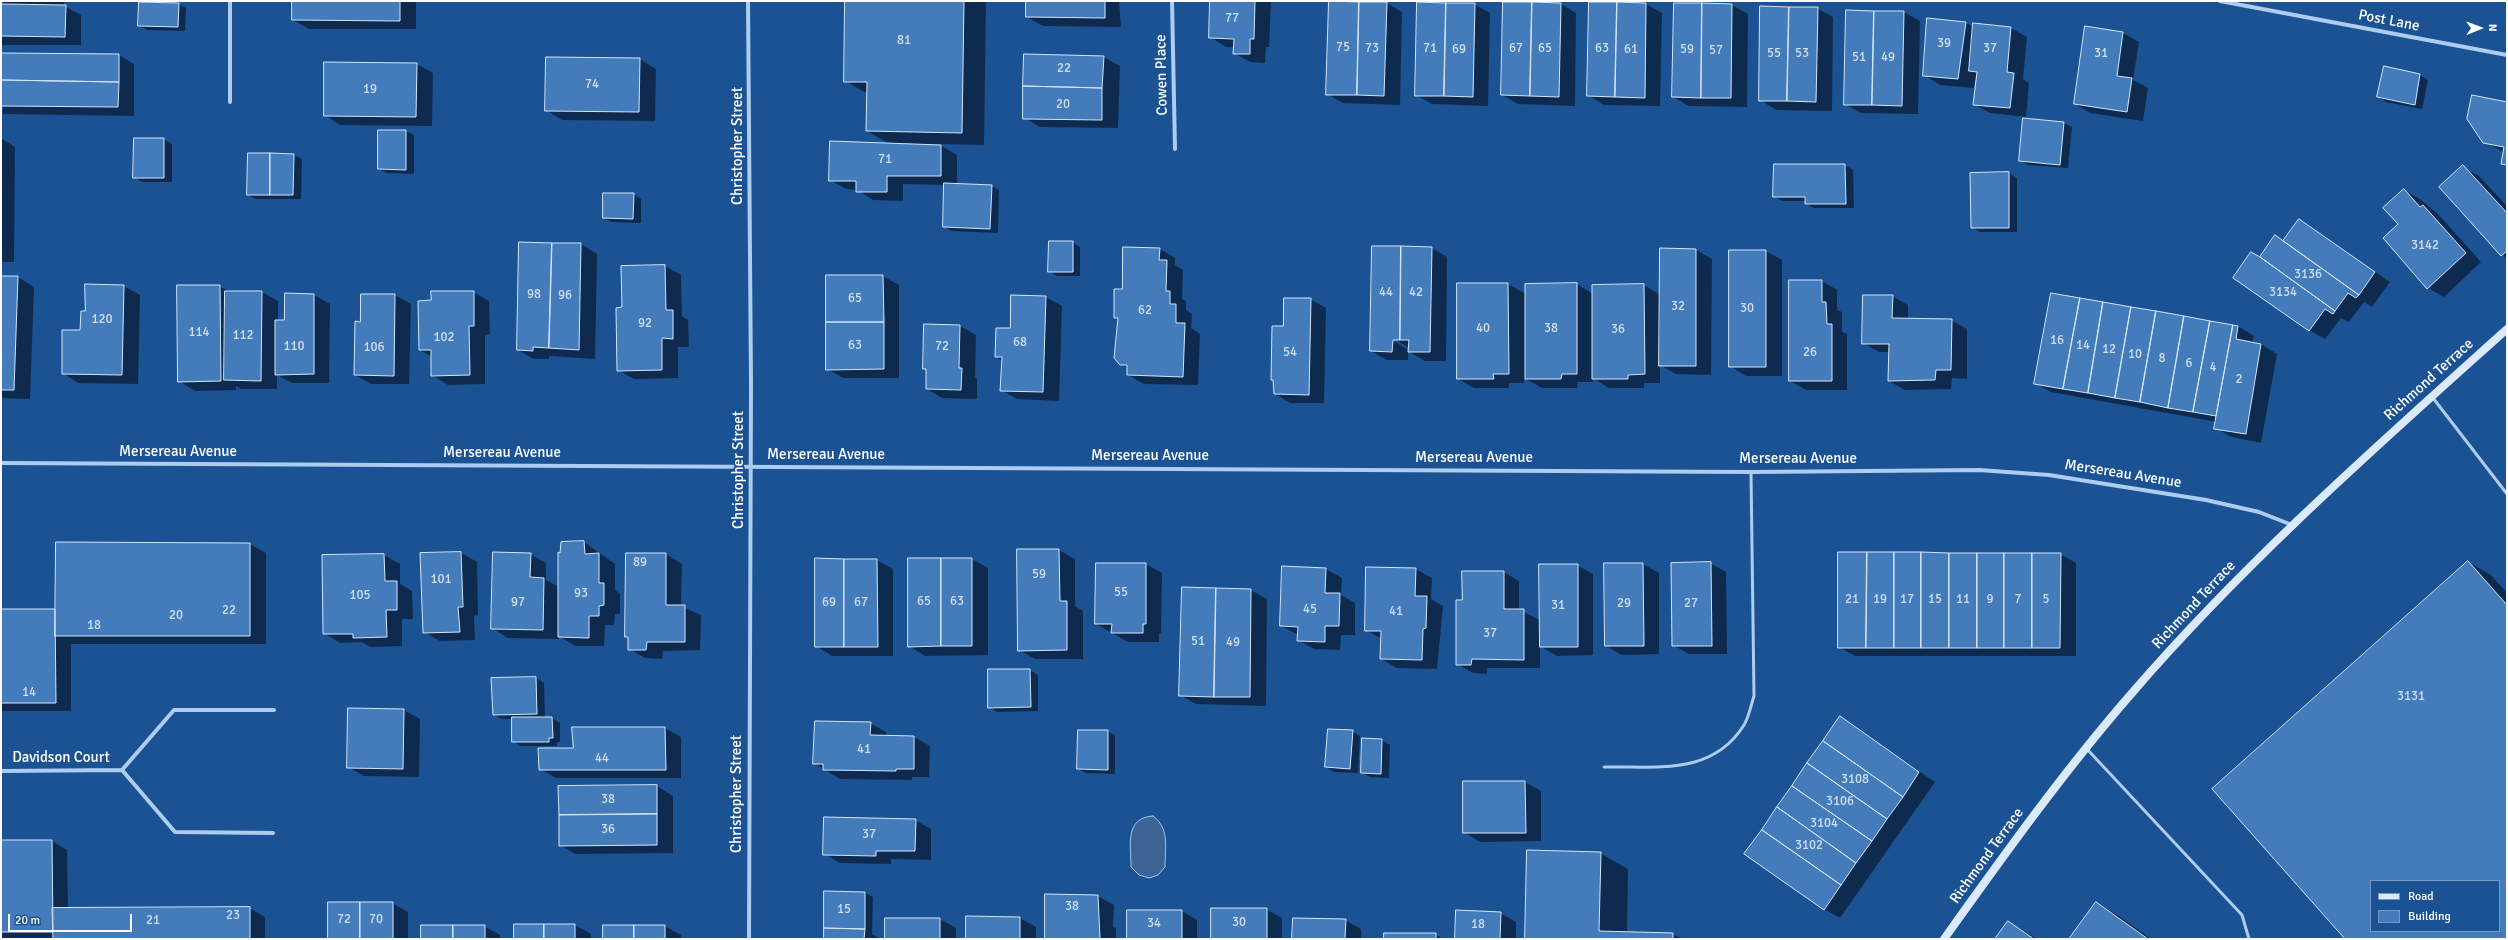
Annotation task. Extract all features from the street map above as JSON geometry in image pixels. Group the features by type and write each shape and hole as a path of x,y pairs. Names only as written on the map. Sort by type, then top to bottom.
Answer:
{"main road":[{"name":"Richmond Terrace","path":"1944,939 2086,748 2132,692 2238,578 2293,525 2507,328"}],"street":[{"path":"230,1 230,102"},
{"name":"Christopher Street","path":"748,1 751,466 749,939"},
{"name":"Cowen Place","path":"1172,1 1175,149"},
{"name":"Post Lane","path":"2220,1 2507,55"},
{"name":"Mersereau Avenue","path":"1,463 1751,472 1979,470 2049,474 2206,500 2259,512 2293,525"},
{"name":"Davidson Court","path":"1,771 122,770 174,710 274,710"},
{"name":"Davidson Court","path":"122,770 175,832 273,833"}],"lane":[{"path":"2432,396 2507,494"},
{"path":"1604,767 1692,765 1718,754 1745,724 1754,696 1751,472"},
{"path":"2086,748 2242,914 2250,939"}],"water":[{"path":"1153,816 1162,826 1164,832 1166,846 1165,867 1158,875 1149,878 1139,875 1131,867 1130,842 1133,827 1137,822 1144,818"}],"building":[{"path":"292,1 400,1 400,21 292,20"},
{"path":"845,1 964,1 962,133 866,131 867,82 844,82"},
{"path":"1026,1 1105,1 1105,18 1026,17"},
{"path":"1210,1 1255,1 1254,39 1250,39 1250,54 1233,54 1234,39 1209,38"},
{"path":"1329,1 1359,2 1357,95 1326,95"},
{"path":"139,2 179,3 178,27 138,26"},
{"path":"1359,2 1387,2 1384,96 1357,95"},
{"path":"1417,2 1446,3 1444,96 1415,96"},
{"path":"1503,2 1532,2 1530,96 1501,95"},
{"path":"1532,2 1561,3 1559,97 1530,96"},
{"path":"1589,2 1617,2 1615,97 1587,96"},
{"path":"1617,2 1646,3 1645,98 1615,97"},
{"path":"1446,3 1475,3 1473,97 1444,96"},
{"path":"1674,3 1702,3 1701,98 1672,97"},
{"path":"1702,3 1732,4 1731,98 1701,98"},
{"path":"1,4 66,5 65,37 1,36"},
{"path":"1760,6 1789,7 1787,101 1759,101"},
{"path":"1789,7 1818,7 1816,102 1787,101"},
{"path":"1846,10 1874,11 1872,105 1844,105"},
{"path":"1874,11 1904,11 1902,106 1872,105"},
{"path":"1927,18 1966,22 1958,79 1923,76"},
{"path":"1973,23 2011,27 2007,72 2014,73 2010,108 1973,105 1977,72 1969,71"},
{"path":"2085,26 2123,32 2117,76 2132,78 2127,112 2074,104"},
{"path":"1,53 119,54 119,82 1,80"},
{"path":"1024,54 1104,56 1102,88 1023,86"},
{"path":"546,57 640,58 639,112 545,111"},
{"path":"324,62 417,63 416,117 324,116"},
{"path":"2384,66 2420,74 2415,105 2377,97"},
{"path":"1,80 119,82 118,107 1,106"},
{"path":"1023,86 1102,88 1102,120 1023,119"},
{"path":"2472,95 2507,102 2507,165 2501,164 2504,147 2483,143 2467,119"},
{"path":"2023,118 2064,122 2060,165 2019,161"},
{"path":"378,130 406,130 406,170 378,169"},
{"path":"134,138 164,138 164,178 133,178"},
{"path":"830,141 941,145 941,176 887,176 887,192 856,192 856,181 829,181"},
{"path":"248,153 270,153 270,195 247,195"},
{"path":"270,153 294,154 293,195 270,195"},
{"path":"1774,164 1845,164 1846,204 1805,204 1805,197 1773,197"},
{"path":"2463,165 2507,213 2507,251 2501,256 2439,187"},
{"path":"2009,172 2009,228 1971,228 1970,173"},
{"path":"944,183 992,185 990,229 943,227"},
{"path":"2404,189 2420,207 2423,205 2466,253 2427,289 2383,238 2398,224 2383,208"},
{"path":"603,193 634,193 633,219 603,218"},
{"path":"2299,219 2375,272 2359,295 2283,241"},
{"path":"2275,235 2359,295 2356,298 2348,293 2335,311 2260,257"},
{"path":"1049,241 1073,241 1073,272 1048,272"},
{"path":"519,242 552,243 549,348 533,347 533,351 517,350"},
{"path":"552,243 581,243 579,350 549,348"},
{"path":"1372,246 1401,246 1400,340 1393,340 1392,352 1370,351"},
{"path":"1401,246 1432,247 1430,352 1408,352 1409,340 1400,340"},
{"path":"1123,247 1160,248 1159,260 1167,260 1166,291 1170,291 1170,304 1176,304 1176,323 1185,323 1183,377 1127,375 1127,365 1120,365 1114,358 1118,318 1114,318 1114,289 1122,289"},
{"path":"1660,248 1696,249 1696,366 1659,366"},
{"path":"1729,250 1766,250 1766,367 1729,367"},
{"path":"2251,252 2335,311 2333,314 2325,309 2309,331 2233,278"},
{"path":"665,265 666,310 673,310 673,339 662,338 662,370 617,371 616,308 622,307 621,266"},
{"path":"826,275 883,275 884,322 826,322"},
{"path":"1,276 18,276 14,390 1,390"},
{"path":"1789,280 1822,280 1822,302 1826,302 1827,324 1832,324 1832,381 1789,381"},
{"path":"1457,283 1508,283 1509,374 1493,374 1494,379 1457,379"},
{"path":"1577,283 1577,374 1562,374 1561,379 1525,379 1525,284"},
{"path":"85,284 124,285 122,375 62,374 62,330 80,330 81,311 85,311"},
{"path":"1644,284 1645,374 1628,375 1628,379 1592,379 1592,285"},
{"path":"177,285 220,285 221,381 178,382"},
{"path":"225,291 262,291 261,381 224,380"},
{"path":"431,291 474,291 474,326 469,326 470,375 431,376 431,350 419,350 418,301 431,300"},
{"path":"285,293 314,294 314,374 275,375 275,320 284,320"},
{"path":"2051,293 2080,298 2063,389 2034,384"},
{"path":"361,294 395,294 394,376 354,375 355,321 360,322"},
{"path":"1011,295 1046,296 1043,392 1000,391 1002,357 995,357 996,328 1010,328"},
{"path":"1863,295 1893,295 1892,318 1952,319 1951,370 1936,370 1935,380 1888,381 1889,344 1862,344"},
{"path":"1284,298 1311,298 1309,395 1274,394 1273,380 1271,380 1272,326 1283,326"},
{"path":"2080,298 2103,302 2088,393 2063,389"},
{"path":"2103,302 2131,307 2115,398 2088,393"},
{"path":"2131,307 2156,311 2140,402 2115,398"},
{"path":"2156,311 2184,316 2168,408 2140,402"},
{"path":"2184,316 2210,321 2193,412 2168,408"},
{"path":"2210,321 2233,325 2216,416 2193,412"},
{"path":"826,322 884,322 884,369 826,370"},
{"path":"924,324 960,325 959,368 962,368 961,390 926,389 926,369 923,369"},
{"path":"2233,325 2238,326 2236,339 2261,344 2246,434 2214,429"},
{"path":"584,541 585,554 599,553 599,583 604,583 604,605 599,606 599,616 589,616 589,638 558,637 558,552 560,553 561,542"},
{"path":"56,542 250,543 250,636 55,636"},
{"path":"1017,549 1059,549 1060,601 1067,601 1067,650 1018,651"},
{"path":"461,552 463,607 458,607 460,632 423,633 420,553"},
{"path":"493,552 531,553 530,577 544,578 543,630 491,629"},
{"path":"1838,552 1867,552 1866,648 1838,648"},
{"path":"1867,552 1894,552 1894,648 1866,648"},
{"path":"1894,552 1921,552 1921,648 1894,648"},
{"path":"1921,552 1949,553 1949,648 1921,648"},
{"path":"626,553 666,553 666,605 685,605 685,642 647,642 646,650 628,650 628,637 625,637"},
{"path":"1949,553 1977,553 1977,648 1949,648"},
{"path":"1977,553 2004,553 2004,648 1977,648"},
{"path":"2004,553 2032,553 2032,648 2004,648"},
{"path":"2032,553 2061,553 2060,648 2032,648"},
{"path":"384,554 385,581 397,581 397,610 386,610 387,637 353,638 353,634 323,634 322,555"},
{"path":"815,558 844,559 844,647 815,647"},
{"path":"908,558 941,558 941,646 908,647"},
{"path":"941,558 972,558 972,646 941,646"},
{"path":"844,559 877,559 878,647 844,647"},
{"path":"2468,561 2507,605 2507,939 2345,939 2212,789"},
{"path":"1711,562 1712,646 1672,646 1671,563"},
{"path":"1096,563 1146,563 1146,624 1143,624 1143,633 1111,633 1112,624 1095,624"},
{"path":"1604,563 1643,563 1644,646 1605,646"},
{"path":"1539,564 1578,564 1578,647 1540,647"},
{"path":"1282,566 1326,568 1325,593 1340,593 1339,626 1325,626 1325,642 1297,641 1298,627 1280,626"},
{"path":"1366,567 1416,568 1415,596 1427,596 1426,628 1423,629 1422,660 1380,659 1381,631 1365,631"},
{"path":"1462,571 1504,571 1504,609 1524,609 1524,660 1472,659 1471,665 1456,665 1456,600 1462,600"},
{"path":"1182,587 1216,588 1214,697 1179,696"},
{"path":"1216,588 1251,589 1250,697 1214,697"},
{"path":"1,609 55,609 56,703 1,703"},
{"path":"988,669 1030,669 1031,707 988,708"},
{"path":"536,677 537,714 493,715 491,678"},
{"path":"348,708 404,709 403,769 347,768"},
{"path":"1840,716 1919,772 1903,797 1823,741"},
{"path":"512,717 552,717 553,738 549,738 549,742 512,742"},
{"path":"815,721 871,722 870,735 914,736 914,769 896,769 896,771 823,770 823,764 813,764"},
{"path":"572,727 665,727 666,770 539,770 538,748 573,748"},
{"path":"1328,729 1353,730 1350,769 1325,767"},
{"path":"1078,730 1108,730 1108,770 1077,769"},
{"path":"1362,738 1382,739 1381,774 1361,773"},
{"path":"1823,741 1903,797 1887,819 1807,763"},
{"path":"1807,763 1887,819 1872,841 1792,786"},
{"path":"1463,781 1525,781 1526,833 1463,833"},
{"path":"657,785 657,814 559,815 558,786"},
{"path":"1792,786 1872,841 1856,863 1777,807"},
{"path":"1777,807 1856,863 1841,885 1762,830"},
{"path":"657,814 657,845 559,846 559,815"},
{"path":"824,817 916,819 915,851 876,851 876,856 823,855"},
{"path":"1762,830 1841,885 1824,910 1744,854"},
{"path":"1,840 52,840 53,932 1,932"},
{"path":"1527,850 1601,852 1599,931 1673,933 1673,939 1525,939"},
{"path":"824,891 865,892 865,929 824,928"},
{"path":"1045,894 1098,895 1100,939 1045,939"},
{"path":"328,902 360,902 360,939 328,939"},
{"path":"360,902 393,902 393,939 360,939"},
{"path":"2096,902 2148,939 2069,939"},
{"path":"250,907 250,939 53,939 52,908"},
{"path":"1211,908 1267,908 1267,939 1211,939"},
{"path":"1127,910 1182,910 1182,939 1127,939"},
{"path":"1456,910 1501,912 1500,939 1455,939"},
{"path":"966,916 1020,917 1020,939 966,939"},
{"path":"885,918 940,918 940,939 885,939"},
{"path":"1293,918 1346,919 1345,939 1292,939"},
{"path":"2008,921 2034,939 1995,939"},
{"path":"514,924 544,924 544,939 514,939"},
{"path":"544,924 575,924 575,939 544,939"},
{"path":"421,925 453,925 453,939 421,939"},
{"path":"453,925 485,925 485,939 453,939"},
{"path":"603,925 634,925 634,939 603,939"},
{"path":"634,925 665,925 665,939 634,939"},
{"path":"824,928 865,929 864,939 824,939"},
{"path":"1384,933 1436,933 1436,939 1384,939"}]}
